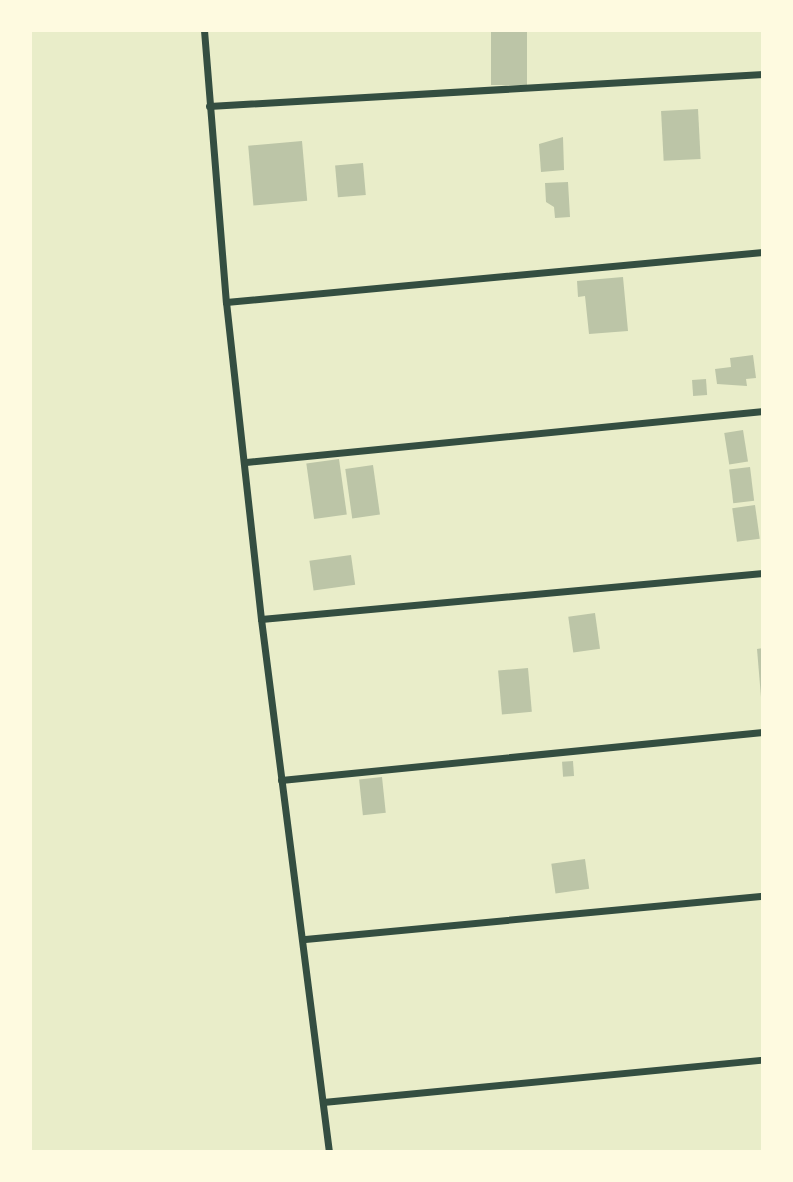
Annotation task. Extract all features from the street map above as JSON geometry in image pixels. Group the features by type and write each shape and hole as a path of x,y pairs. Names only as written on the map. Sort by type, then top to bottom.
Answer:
{"street":[{"path":"204,30 226,302 246,462 261,619 281,780 305,939 329,1152"},
{"path":"209,106 763,74"},
{"path":"226,302 763,252"},
{"path":"246,462 763,411"},
{"path":"261,619 763,573"},
{"path":"281,780 763,732"},
{"path":"305,939 763,896"},
{"path":"323,1102 763,1060"}],"building":[{"path":"491,30 527,30 527,85 491,85"},
{"path":"698,109 701,159 664,161 661,111"},
{"path":"563,137 564,170 541,172 539,144"},
{"path":"302,141 307,201 253,205 248,146"},
{"path":"363,163 366,195 338,197 335,165"},
{"path":"568,182 570,217 555,218 554,207 546,202 545,183"},
{"path":"623,277 628,331 589,334 585,296 578,297 577,281"},
{"path":"753,355 756,378 746,379 747,386 717,384 715,369 731,367 730,358"},
{"path":"706,379 707,395 693,396 692,380"},
{"path":"743,430 748,462 729,465 724,433"},
{"path":"339,459 347,514 314,519 306,464"},
{"path":"373,465 380,515 352,518 345,469"},
{"path":"750,467 754,501 733,503 729,470"},
{"path":"755,505 760,539 737,542 732,508"},
{"path":"351,555 355,585 314,591 309,561"},
{"path":"595,613 600,649 573,652 568,617"},
{"path":"763,648 763,697 761,697 757,649"},
{"path":"528,668 532,712 502,714 498,671"},
{"path":"573,761 574,776 563,777 562,762"},
{"path":"382,777 386,813 363,815 359,779"},
{"path":"585,859 589,889 556,893 551,864"}]}
